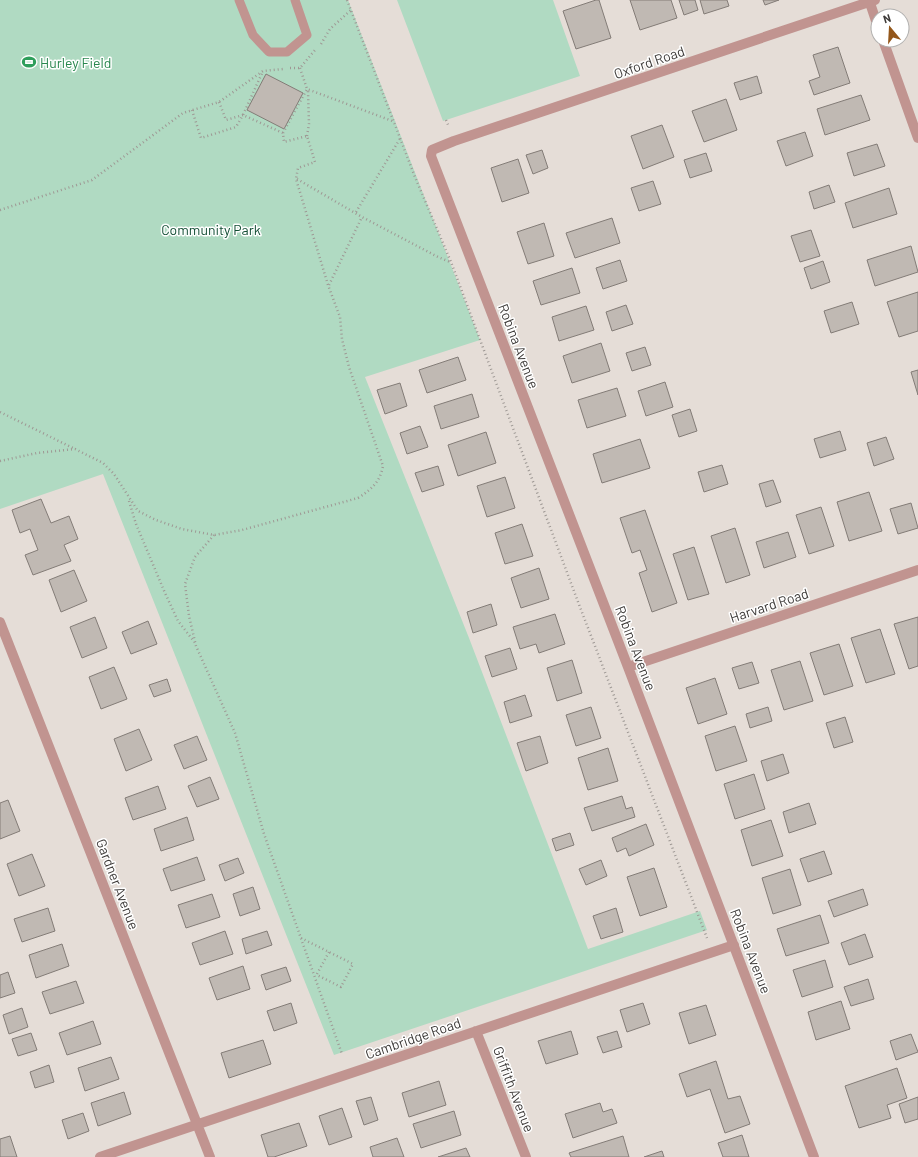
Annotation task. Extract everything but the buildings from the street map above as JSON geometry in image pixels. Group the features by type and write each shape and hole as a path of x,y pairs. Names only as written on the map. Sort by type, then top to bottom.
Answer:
{"street":[{"name":"Oxford Road","path":"432,150 454,141 871,1"},
{"path":"886,48 918,138"},
{"name":"Robina Avenue","path":"432,150 431,156 628,667 814,1157"},
{"name":"Harvard Road","path":"628,667 918,570"},
{"name":"Gardner Avenue","path":"0,622 210,1157"},
{"name":"Cambridge Road","path":"100,1157 734,945"},
{"name":"Griffith Avenue","path":"476,1031 526,1157"}],"lane":[{"path":"239,0 253,35 269,52 287,52 308,35 295,0"}],"path":[{"path":"347,0 451,262 572,587 707,938"},
{"path":"0,210 92,180 183,113 219,102 263,71 300,68 320,45 330,29 351,10"},
{"path":"0,412 103,463 114,474 138,511 156,520 182,529 214,535 242,530 358,498 372,490 380,478 383,466 349,367 342,339 340,316 328,285 296,178 298,168 315,162 307,136 309,124 308,89 300,68"},
{"path":"192,110 201,138 236,127 263,71"},
{"path":"308,89 395,122"},
{"path":"307,136 284,142 283,133 308,89"},
{"path":"219,102 226,120 242,115 283,133"},
{"path":"446,120 449,127"},
{"path":"356,212 401,137"},
{"path":"296,178 356,212 362,217 438,257 451,262"},
{"path":"328,285 362,217"},
{"path":"0,461 37,453 75,449"},
{"path":"129,498 136,524 165,593 178,621 196,646"},
{"path":"214,535 196,557 185,584 189,616 196,646 235,733 264,834 316,976 342,1054"},
{"path":"301,937 353,964 341,987 316,976"},
{"path":"316,976 329,952"}],"green space":[{"name":"Community Park","path":"0,0 348,0 480,340 365,377 469,638 588,949 700,911 707,930 334,1055 103,474 0,509"},
{"path":"397,0 553,0 580,76 443,121"}],"place":[{"name":"Hurley Field","path":"29,62"}]}
